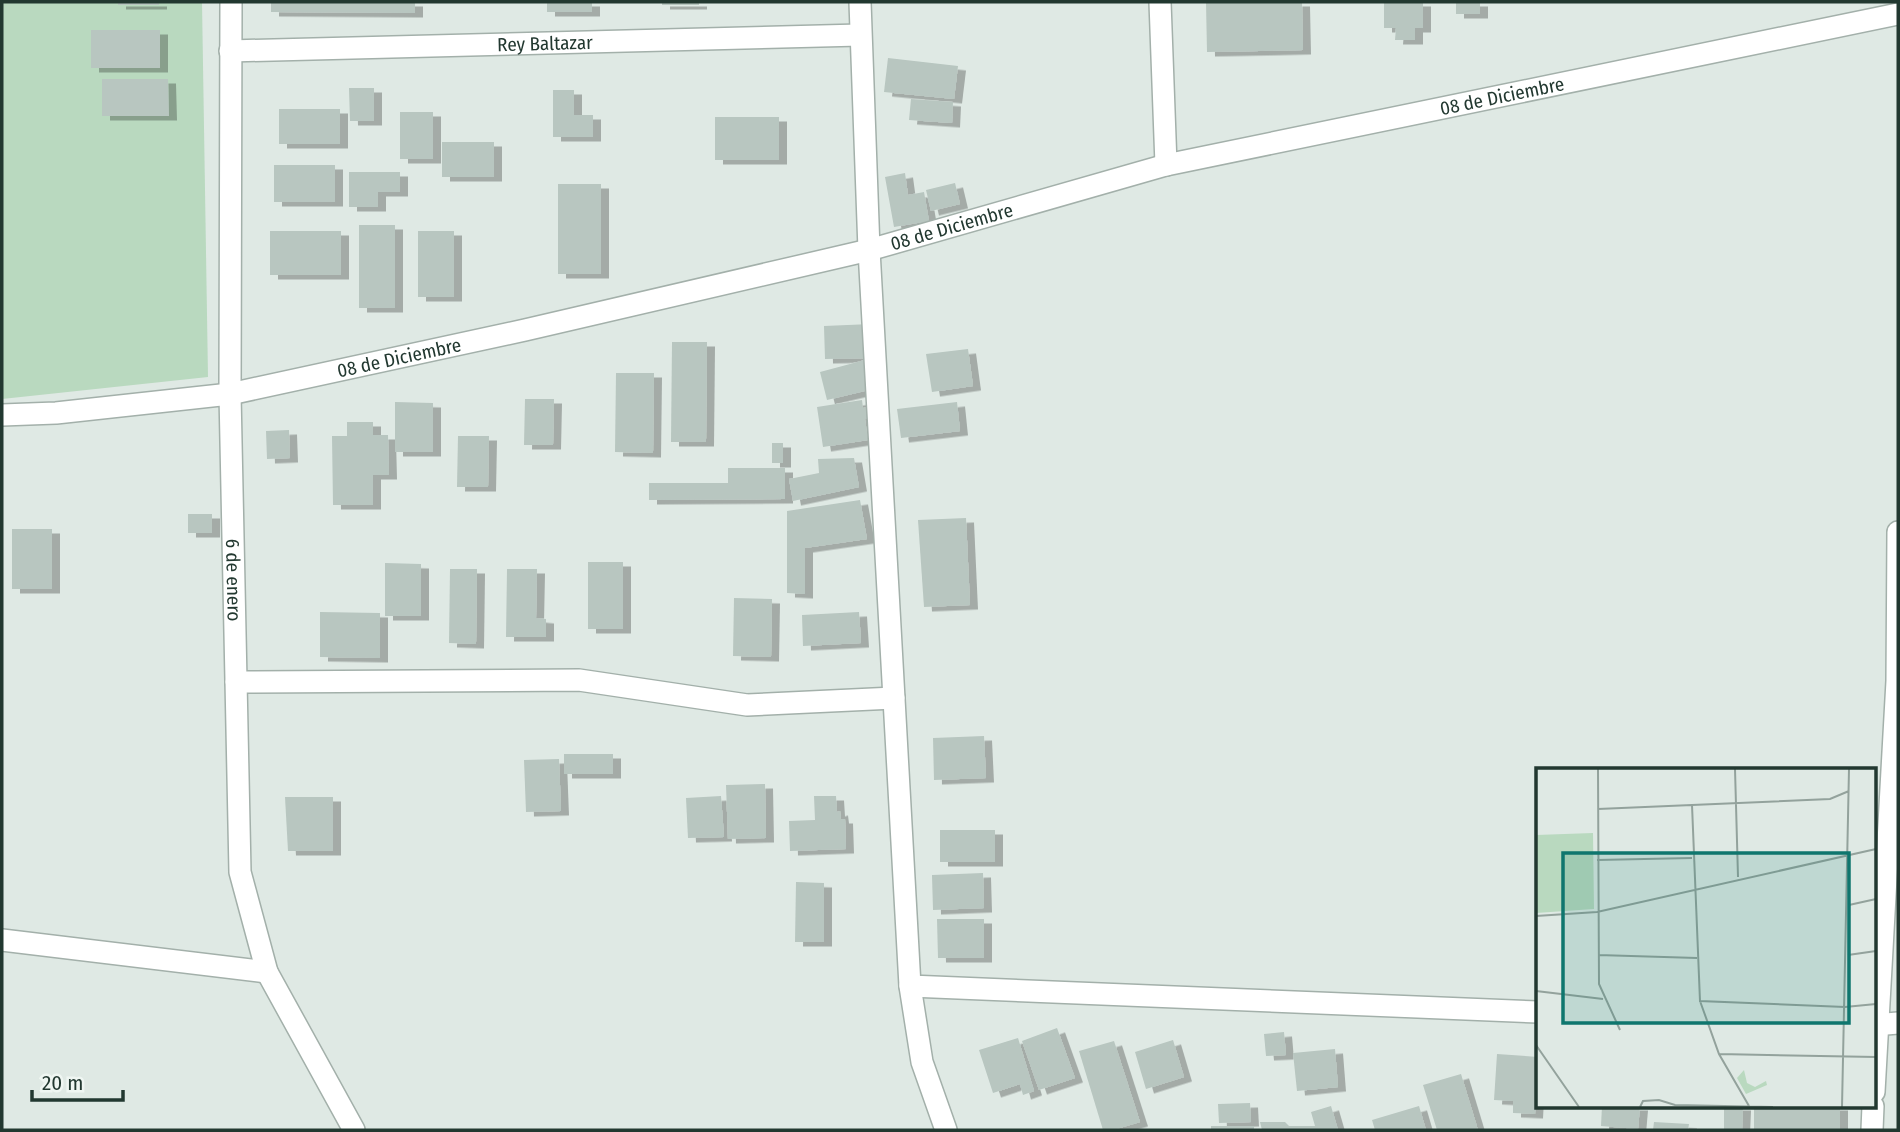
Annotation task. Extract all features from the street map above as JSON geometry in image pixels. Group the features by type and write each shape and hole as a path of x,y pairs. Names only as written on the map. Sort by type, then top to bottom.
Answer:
{"street":[{"name":"6 de enero","path":"230,2 229,394 240,872 267,972 354,1130"},
{"path":"860,2 869,250 910,986 922,1062 946,1130"},
{"path":"1160,2 1166,165"},
{"name":"08 de Diciembre","path":"2,415 57,413 229,394 538,327 869,250 1166,165 1898,14"},
{"name":"Rey Baltazar","path":"230,51 860,35"},
{"path":"1876,1077 1883,1025 1898,681 1898,531"},
{"path":"236,682 579,680 747,705 894,698"},
{"path":"2,940 267,972"},
{"path":"910,986 1536,1012"},
{"path":"1872,1130 1873,1108"}],"green space":[{"path":"2,2 202,2 208,377 2,399"}],"building":[{"path":"118,2 159,2 159,5 118,5"},
{"path":"271,2 415,2 415,13 271,12"},
{"path":"547,2 592,2 592,12 547,12"},
{"path":"662,2 699,2 699,5 662,5"},
{"path":"1206,2 1302,2 1303,50 1207,52"},
{"path":"1384,2 1423,2 1423,28 1415,28 1415,40 1395,40 1396,28 1384,28"},
{"path":"1456,2 1480,2 1480,14 1456,14"},
{"path":"91,30 160,30 160,68 91,68"},
{"path":"888,58 958,66 954,99 884,92"},
{"path":"102,79 168,79 169,116 102,116"},
{"path":"349,88 374,88 374,121 350,121"},
{"path":"553,90 574,90 574,115 593,115 593,137 553,137"},
{"path":"911,99 953,102 952,123 909,120"},
{"path":"279,109 340,109 340,144 279,144"},
{"path":"400,112 433,112 433,159 400,159"},
{"path":"715,117 779,117 779,160 715,160"},
{"path":"442,142 494,142 494,177 442,177"},
{"path":"274,165 335,165 335,202 274,202"},
{"path":"349,172 400,172 400,192 378,192 378,207 349,207"},
{"path":"905,173 908,195 924,192 929,221 894,227 885,177"},
{"path":"955,183 960,204 931,211 926,190"},
{"path":"558,184 601,184 601,274 558,274"},
{"path":"359,225 395,225 395,308 359,308"},
{"path":"270,231 341,231 341,275 270,275"},
{"path":"418,231 454,231 454,297 418,297"},
{"path":"871,324 872,358 825,359 824,326"},
{"path":"672,342 707,342 706,442 671,442"},
{"path":"968,349 973,386 932,392 926,354"},
{"path":"865,360 873,389 827,400 820,372"},
{"path":"616,373 654,373 653,453 615,452"},
{"path":"525,399 554,399 553,445 524,445"},
{"path":"862,400 863,408 874,406 875,417 865,419 868,440 823,447 817,407"},
{"path":"395,402 433,403 433,452 395,452"},
{"path":"957,402 960,431 901,438 897,409"},
{"path":"347,422 373,422 373,435 388,435 389,475 373,475 373,505 333,505 332,436 347,436"},
{"path":"289,430 290,458 267,459 266,431"},
{"path":"458,436 489,436 488,487 457,487"},
{"path":"772,443 783,443 783,463 772,463"},
{"path":"854,458 859,487 793,501 789,479 819,473 818,459"},
{"path":"728,468 785,468 785,499 649,500 649,483 728,483"},
{"path":"860,500 867,539 805,548 805,594 787,593 787,511"},
{"path":"188,514 212,514 212,533 188,533"},
{"path":"966,518 970,605 924,607 918,520"},
{"path":"12,529 52,529 52,589 12,589"},
{"path":"588,562 623,562 623,629 588,629"},
{"path":"385,563 421,564 421,616 385,616"},
{"path":"450,569 477,569 476,644 449,643"},
{"path":"507,569 537,569 536,618 546,619 546,637 506,637"},
{"path":"734,598 772,599 771,657 733,656"},
{"path":"320,612 380,613 380,658 320,657"},
{"path":"859,612 861,643 803,646 802,615"},
{"path":"984,736 986,778 934,780 933,738"},
{"path":"564,754 613,754 613,774 564,774"},
{"path":"559,759 561,811 526,812 524,760"},
{"path":"765,784 766,838 728,839 726,785"},
{"path":"721,796 724,837 688,838 686,798"},
{"path":"814,796 836,796 837,812 840,811 841,819 845,819 846,849 790,851 789,821 815,820"},
{"path":"285,797 333,797 333,851 288,851"},
{"path":"940,830 995,830 995,862 940,862"},
{"path":"983,873 984,908 933,910 932,875"},
{"path":"796,882 824,883 824,942 795,942"},
{"path":"937,919 984,919 984,958 938,958"},
{"path":"1057,1028 1075,1078 1039,1090 1022,1041"},
{"path":"1284,1032 1286,1055 1266,1056 1264,1034"},
{"path":"1018,1038 1034,1091 1023,1095 1020,1084 993,1093 979,1050"},
{"path":"1173,1040 1184,1077 1146,1089 1135,1052"},
{"path":"1114,1041 1140,1122 1113,1130 1103,1130 1079,1051"},
{"path":"1335,1049 1338,1087 1297,1091 1293,1053"},
{"path":"1497,1054 1536,1057 1535,1114 1513,1113 1513,1101 1494,1100"},
{"path":"1461,1074 1478,1130 1437,1130 1423,1085"},
{"path":"1250,1103 1251,1122 1219,1123 1218,1104"},
{"path":"1331,1106 1338,1130 1262,1130 1260,1122 1315,1126 1311,1112"},
{"path":"1419,1106 1426,1130 1375,1130 1372,1120"},
{"path":"1602,1108 1640,1108 1638,1129 1601,1126"},
{"path":"1724,1108 1743,1108 1742,1130 1724,1130"},
{"path":"1754,1108 1840,1108 1840,1130 1754,1130"},
{"path":"1654,1122 1689,1124 1688,1130 1653,1130"},
{"path":"1211,1126 1254,1126 1254,1130 1211,1130"}]}
